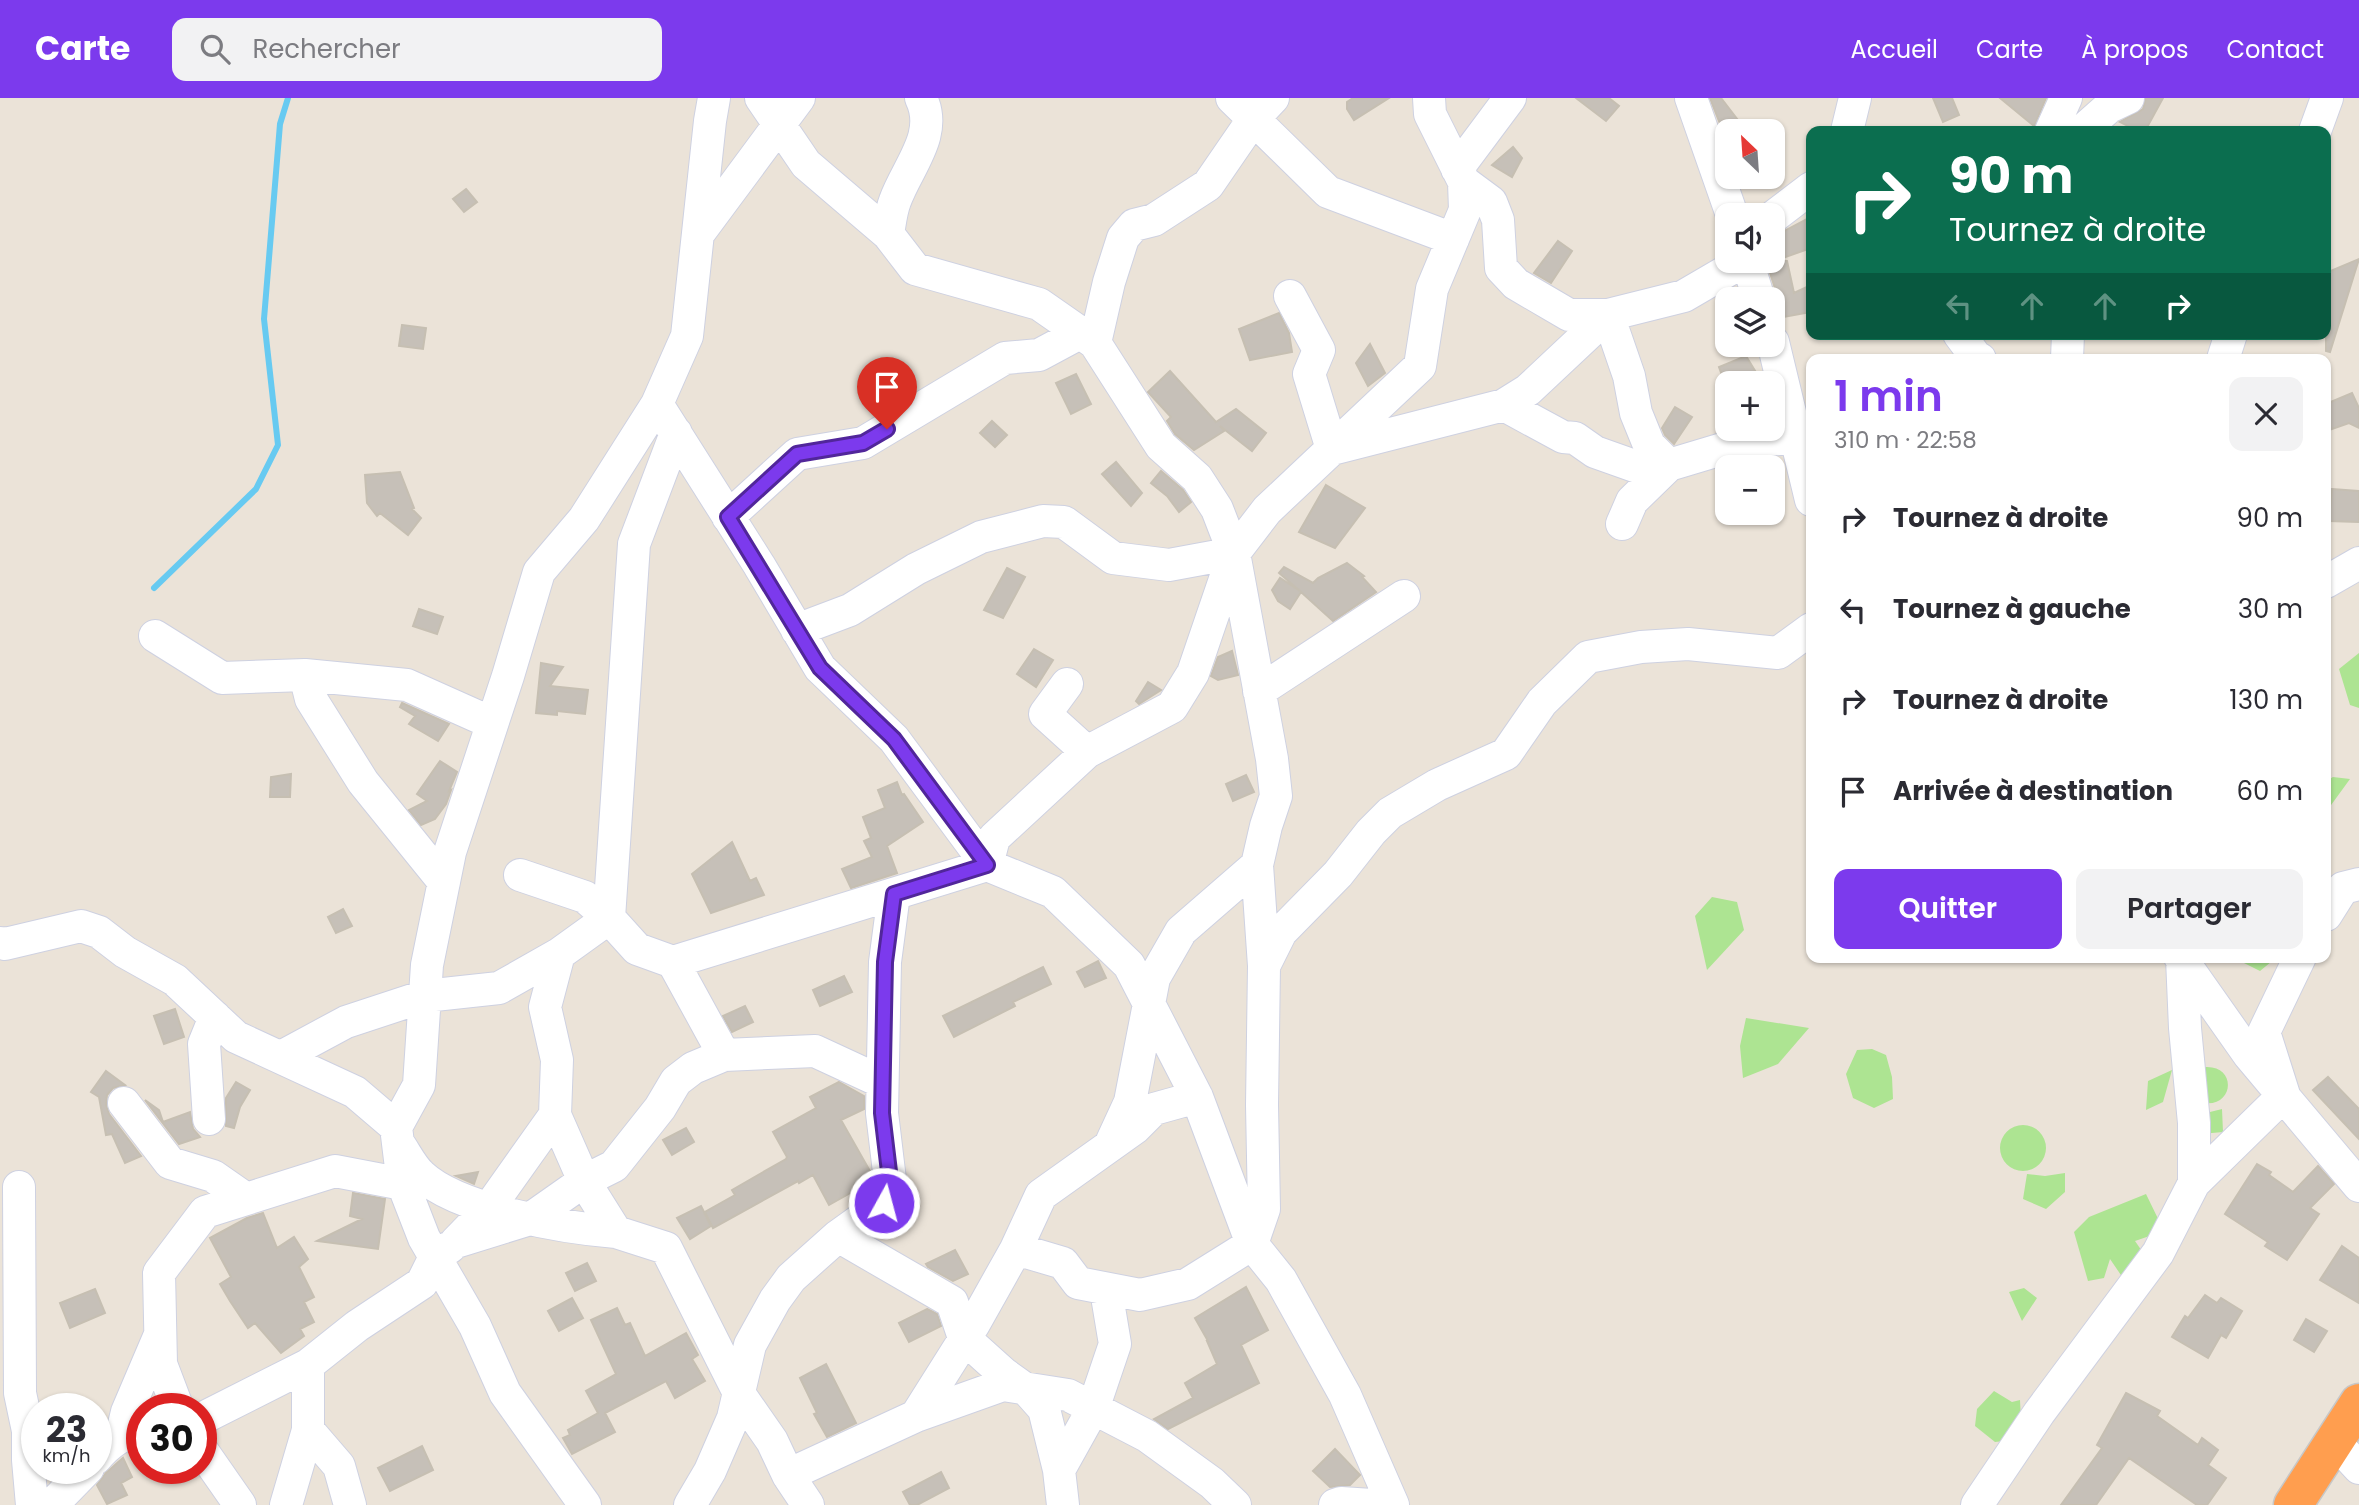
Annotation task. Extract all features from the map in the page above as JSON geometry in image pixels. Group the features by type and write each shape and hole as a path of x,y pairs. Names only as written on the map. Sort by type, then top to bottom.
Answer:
{"highway":[{"path":"2293,1505 2346,1454 2359,1403"}],"street":[{"path":"585,1505 505,1393 475,1326 446,1250 424,1238 403,1184 397,1135 419,1085 428,965 450,852 539,572 584,519 657,404 687,336 714,98"},
{"path":"761,98 806,164 888,234 915,270 1039,304 1087,338 1161,446 1197,478 1217,509 1234,553 1276,796 1257,864 1264,966 1264,1209 1252,1244 1188,1284 1140,1295 1077,1283 1063,1263 1016,1249"},
{"path":"698,234 799,98"},
{"path":"888,234 894,202 927,132 926,110 921,98"},
{"path":"987,865 994,838 1087,752 1172,707 1194,673 1234,553 1267,510 1420,366 1432,289 1465,210 1460,176 1430,114 1429,98"},
{"path":"1460,176 1510,98"},
{"path":"1691,98 1728,203"},
{"path":"1848,126 1855,98"},
{"path":"2053,126 2066,98"},
{"path":"2088,126 2109,107 2127,98"},
{"path":"2317,126 2327,98"},
{"path":"728,517 797,454 863,443 1005,358 1040,355 1087,338 1123,238 1134,225 1154,220 1209,185 1253,105 1328,192 1453,239"},
{"path":"1460,176 1491,202 1498,220 1501,268 1516,284 1569,315 1608,314 1684,296 1725,273"},
{"path":"1785,208 1806,192"},
{"path":"1290,296 1320,350 1309,374 1332,449"},
{"path":"1332,449 1504,405 1528,390 1608,314"},
{"path":"1608,314 1629,376 1636,413 1649,445 1669,465"},
{"path":"1782,357 1798,382 1797,438 1806,478"},
{"path":"657,404 820,668 894,739 987,865 1053,892 1129,965 1197,1097 1252,1244 1281,1280 1345,1395 1393,1505"},
{"path":"1504,405 1563,437 1575,438 1595,452 1643,469 1669,465 1749,441 1797,438"},
{"path":"609,918 634,544 676,433"},
{"path":"1622,524 1632,501 1669,465"},
{"path":"797,631 850,610 916,569 981,537 1043,521 1064,522 1112,558 1169,565 1234,553"},
{"path":"2331,579 2359,563"},
{"path":"1259,691 1404,596"},
{"path":"1264,966 1281,932 1338,874 1390,813 1437,785 1506,754 1542,702 1588,657 1641,647 1688,645 1778,653 1806,633"},
{"path":"155,636 222,678 305,675 407,685 492,723"},
{"path":"305,675 311,699 363,782 444,882"},
{"path":"1067,684 1045,714 1087,752"},
{"path":"1110,1145 1129,1102 1154,978 1181,930 1257,864"},
{"path":"520,875 585,897 609,918 637,950 673,962 987,865"},
{"path":"2331,911 2354,893"},
{"path":"691,1505 710,1471 733,1418 750,1345 775,1300 791,1278 838,1236 884,1203 890,1180 882,1113 885,962 894,894"},
{"path":"281,1057 346,1022 425,996 499,988 559,954 609,918"},
{"path":"2,945 81,926 99,932 125,952 176,980 236,1037 355,1092 397,1135 419,1174 440,1190 489,1208 530,1219 575,1229 616,1232 666,1248 740,1395 772,1441 788,1475 808,1505"},
{"path":"559,954 545,1007 557,1060 555,1115 584,1181 616,1232"},
{"path":"673,962 724,1055"},
{"path":"2181,963 2194,1123 2194,1183"},
{"path":"2184,963 2234,1035 2359,1186"},
{"path":"2284,1095 2264,1032 2297,963"},
{"path":"209,1119 204,1044 215,1017"},
{"path":"446,1250 530,1219 584,1181 614,1166 660,1108 676,1081 693,1068 724,1055 815,1051 882,1082"},
{"path":"1977,1505 2039,1413 2158,1253 2194,1183 2284,1095"},
{"path":"916,1416 1016,1249 1041,1195 1135,1128 1154,1109 1197,1097"},
{"path":"124,1103 170,1163 213,1176 246,1199"},
{"path":"217,1411 308,1364 357,1326 422,1283 446,1250 489,1208 555,1115"},
{"path":"172,1393 161,1364 159,1272 205,1212 335,1171 403,1184"},
{"path":"19,1187 20,1393 29,1431 28,1460 32,1505"},
{"path":"838,1236 952,1302 964,1338 1028,1391 1044,1409 1059,1470 1063,1505"},
{"path":"1059,1470 1093,1409 1115,1344 1106,1290"},
{"path":"135,1393 161,1333"},
{"path":"286,1505 308,1430 308,1364"},
{"path":"788,1475 916,1416 1003,1385 1028,1391 1068,1395 1147,1436 1212,1483 1235,1505"},
{"path":"308,1430 339,1466 350,1505"},
{"path":"217,1473 240,1505"},
{"path":"1335,1505 1371,1505"}],"green space":[{"path":"2359,653 2359,708 2350,705 2339,669"},
{"path":"2331,778 2350,779 2331,805"},
{"path":"1712,897 1737,902 1744,930 1707,970 1695,916"},
{"path":"2244,963 2270,963 2260,971"},
{"path":"1746,1018 1809,1028 1778,1064 1743,1078 1740,1046"},
{"path":"1872,1049 1886,1055 1892,1077 1893,1099 1874,1108 1853,1098 1846,1074 1857,1050"},
{"path":"2216,1068 2227,1079 2226,1093 2214,1103 2204,1103 2200,1069"},
{"path":"2172,1070 2163,1102 2146,1110 2148,1081"},
{"path":"2222,1109 2223,1132 2201,1134 2210,1112"},
{"path":"2023,1125 2039,1132 2046,1148 2039,1164 2023,1171 2007,1164 2000,1148 2007,1132"},
{"path":"2065,1173 2065,1192 2046,1209 2023,1199 2027,1174 2045,1176"},
{"path":"2146,1194 2164,1231 2135,1241 2146,1257 2125,1281 2110,1259 2104,1278 2088,1281 2074,1232 2089,1217"},
{"path":"2024,1288 2037,1298 2022,1321 2009,1292"},
{"path":"1994,1391 2012,1402 2020,1400 2022,1439 1995,1442 1975,1426 1977,1409"}],"building":[{"path":"1353,98 1389,98 1354,120 1347,109 1347,102"},
{"path":"1576,98 1609,98 1619,106 1606,121"},
{"path":"1710,98 1721,98 1737,119 1718,119"},
{"path":"1933,98 1952,98 1959,115 1943,122"},
{"path":"2000,98 2046,98 2034,126"},
{"path":"2146,98 2163,98 2148,126 2128,126 2120,122 2143,109"},
{"path":"1513,147 1522,158 1512,177 1492,165"},
{"path":"466,189 477,202 464,212 453,199"},
{"path":"1806,220 1806,250 1785,257 1785,231"},
{"path":"1558,241 1572,251 1551,283 1534,273"},
{"path":"2359,259 2330,352 2326,351 2326,340 2331,340 2331,271"},
{"path":"1787,261 1794,293 1806,287 1806,313 1785,317 1785,287 1775,287 1770,273 1785,273"},
{"path":"1279,313 1289,333 1292,352 1250,360 1239,329"},
{"path":"402,325 426,328 423,349 399,346"},
{"path":"1370,344 1385,373 1368,386 1356,363"},
{"path":"1747,357 1755,371 1720,371 1719,367"},
{"path":"1170,371 1216,422 1236,409 1266,433 1252,451 1220,426 1224,431 1194,450 1175,434 1167,421 1171,417 1148,392"},
{"path":"1076,374 1091,404 1071,414 1056,383"},
{"path":"2352,393 2359,408 2359,428 2349,423 2331,429 2331,402"},
{"path":"1675,407 1692,417 1674,444 1662,428"},
{"path":"992,421 1007,435 995,447 980,433"},
{"path":"1116,462 1142,493 1131,506 1102,474"},
{"path":"1161,471 1183,490 1191,502 1179,512 1167,496 1151,483"},
{"path":"400,472 414,508 412,509 421,518 408,535 380,513 377,516 367,503 365,475"},
{"path":"1326,485 1365,508 1335,548 1299,532"},
{"path":"2332,489 2359,491 2359,522 2331,521"},
{"path":"1347,563 1364,576 1362,577 1376,592 1333,621 1301,592 1290,609 1278,601 1272,590 1280,578 1300,591 1279,573 1284,567 1313,583"},
{"path":"1007,568 1025,577 1003,618 984,610"},
{"path":"419,609 443,617 437,634 413,626"},
{"path":"1034,649 1053,660 1036,687 1017,674"},
{"path":"1232,651 1238,675 1218,680 1211,676 1218,657"},
{"path":"541,663 563,667 550,686 588,690 585,714 557,711 557,715 536,713"},
{"path":"1148,682 1161,690 1139,704 1136,701"},
{"path":"402,703 449,724 438,741 409,724 415,716 400,707"},
{"path":"440,761 457,772 446,804 435,819 421,825 409,810 427,801 417,794"},
{"path":"291,774 290,797 270,797 271,777"},
{"path":"1246,775 1254,792 1233,801 1226,784"},
{"path":"897,782 902,795 904,794 923,822 887,846 897,873 851,888 842,869 872,857 864,841 871,838 863,817 885,808 878,790"},
{"path":"732,842 750,881 756,878 764,895 711,913 692,874"},
{"path":"343,909 352,926 336,933 328,917"},
{"path":"1098,961 1106,978 1085,987 1077,972"},
{"path":"1043,967 1051,984 1013,1002 1015,1006 954,1037 943,1016"},
{"path":"844,976 852,992 820,1006 813,990"},
{"path":"745,1006 753,1022 732,1032 723,1016"},
{"path":"175,1009 184,1037 164,1044 154,1016"},
{"path":"106,1071 125,1085 113,1088 107,1095 109,1114 141,1156 125,1163 112,1134 106,1135 99,1097 91,1092"},
{"path":"2328,1077 2359,1109 2359,1139 2313,1090"},
{"path":"236,1082 250,1090 240,1107 234,1128 226,1126 226,1098"},
{"path":"839,1082 864,1096 864,1109 841,1120 871,1173 870,1182 829,1205 813,1175 713,1228 705,1212 735,1195 732,1190 786,1159 773,1132 816,1108 810,1097"},
{"path":"145,1100 159,1110 163,1122 190,1112 193,1129 200,1137 179,1144"},
{"path":"686,1128 694,1142 672,1155 663,1140"},
{"path":"2257,1164 2271,1172 2269,1175 2293,1192 2318,1166 2334,1184 2310,1208 2319,1214 2287,1260 2265,1246 2268,1242 2225,1214"},
{"path":"478,1172 474,1184 456,1176"},
{"path":"353,1193 385,1199 378,1249 317,1241 362,1219 350,1216"},
{"path":"701,1206 711,1226 690,1239 677,1218"},
{"path":"263,1213 277,1248 294,1237 308,1259 299,1267 314,1297 304,1302 314,1322 300,1329 304,1336 281,1353 255,1323 248,1328 230,1301 220,1284 231,1277 210,1238 247,1218"},
{"path":"2342,1246 2359,1258 2359,1303 2320,1280"},
{"path":"955,1250 968,1274 953,1281 926,1264"},
{"path":"587,1263 596,1281 575,1291 566,1273"},
{"path":"1246,1287 1268,1330 1241,1345 1259,1383 1168,1429 1154,1419 1193,1398 1185,1383 1217,1364 1195,1318"},
{"path":"95,1289 105,1313 70,1328 60,1303"},
{"path":"2205,1295 2217,1303 2221,1298 2242,1311 2226,1338 2221,1335 2208,1358 2172,1337 2185,1316 2188,1318"},
{"path":"572,1298 583,1318 559,1331 548,1311"},
{"path":"617,1308 625,1325 630,1323 645,1356 686,1333 698,1355 692,1359 705,1381 675,1398 666,1381 605,1413 615,1432 572,1454 563,1438 570,1435 568,1430 598,1413 586,1391 616,1374 591,1320"},
{"path":"927,1309 937,1314 941,1326 909,1342 899,1323"},
{"path":"2306,1319 2327,1331 2314,1352 2294,1340"},
{"path":"826,1364 856,1423 827,1437 814,1414 817,1413 800,1378"},
{"path":"2126,1393 2160,1411 2157,1416 2198,1445 2202,1438 2218,1450 2208,1465 2226,1478 2207,1505 2197,1505 2129,1458 2096,1505 2061,1505 2102,1448 2097,1445"},
{"path":"422,1446 433,1470 390,1491 378,1468"},
{"path":"1335,1449 1360,1475 1350,1485 1330,1487 1313,1471"},
{"path":"123,1458 126,1464 126,1480 121,1483 127,1495 107,1504 97,1485 112,1484 112,1468"},
{"path":"941,1472 949,1488 917,1505 910,1505 903,1492"}],"waterway":[{"path":"154,588 256,489 278,445 264,319 280,124 288,98"}],"route":[{"path":"884,1203 890,1180 882,1113 885,962 894,894 987,865 894,739 820,668 728,517 797,454 863,443 887,429"}]}
